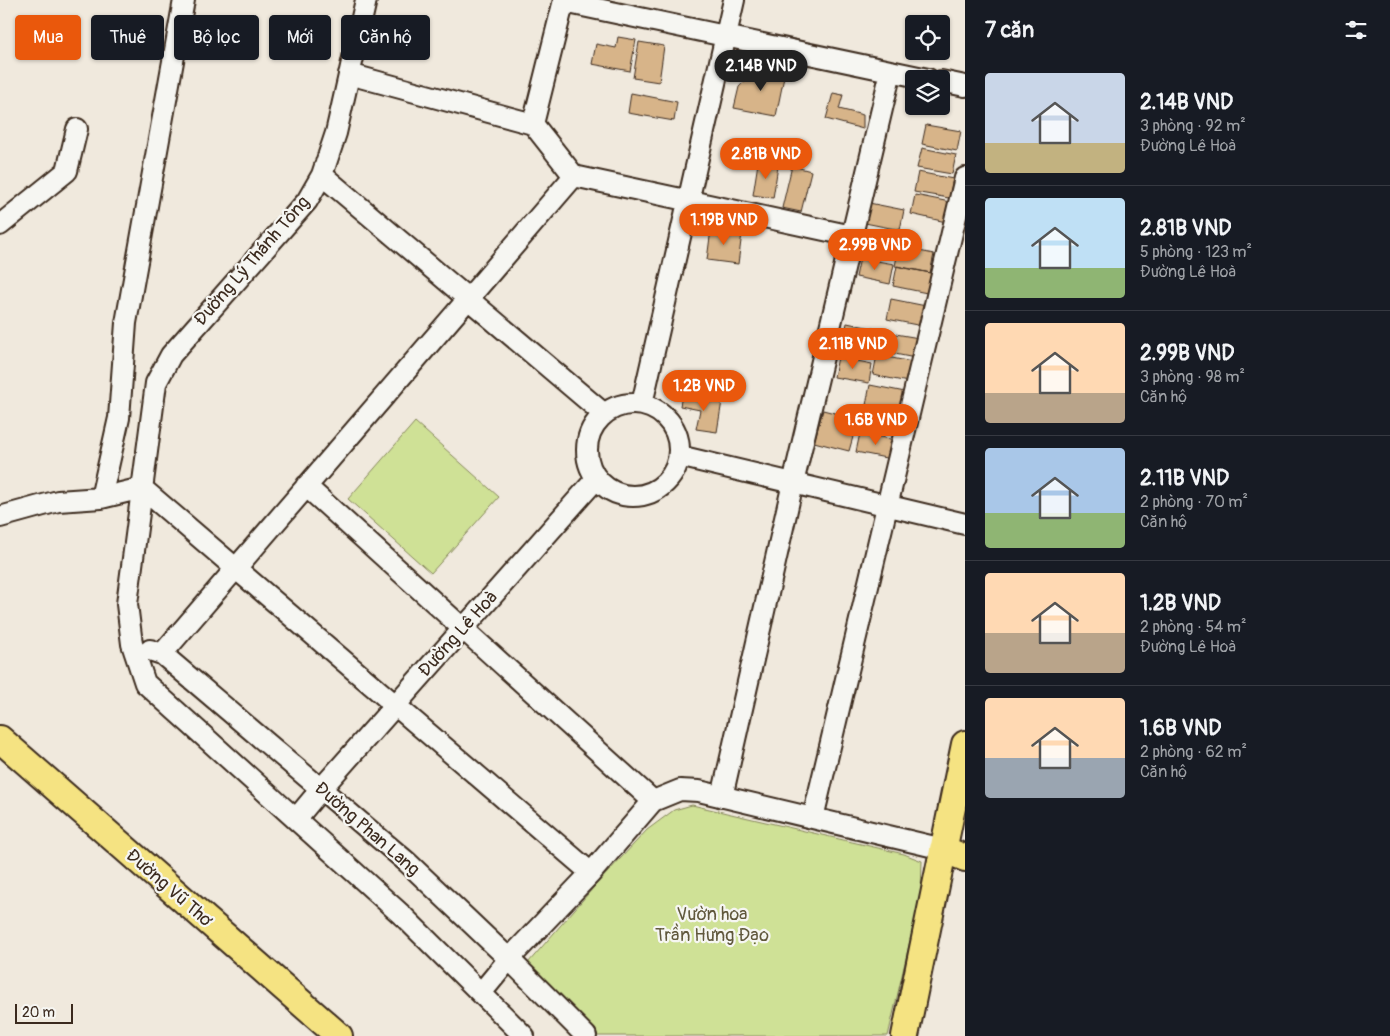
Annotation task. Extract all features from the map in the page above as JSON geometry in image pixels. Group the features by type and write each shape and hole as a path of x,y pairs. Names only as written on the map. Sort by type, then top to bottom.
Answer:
{"main road":[{"name":"Đường Vũ Thơ","path":"0,739 339,1036"},
{"path":"905,1036 954,854 965,744"}],"street":[{"path":"101,498 119,418 126,323 184,0"},
{"name":"Đường Lý Thánh Tông","path":"142,488 156,383 170,354 307,201 322,175 336,133 366,0"},
{"path":"642,404 734,0"},
{"path":"533,124 564,1 905,74"},
{"path":"722,797 793,483 891,71"},
{"path":"349,74 533,124 574,176 852,236"},
{"path":"950,84 965,86"},
{"path":"0,225 67,171 78,129"},
{"path":"322,175 604,414"},
{"path":"162,654 574,176"},
{"path":"813,818 965,178"},
{"path":"628,404 642,404 655,409 666,417 675,428 679,442 679,456 675,471 666,484 653,493 638,497 622,496 608,490 596,479 589,466 586,452 588,438 594,425 604,414 615,407 628,404"},
{"path":"679,456 965,524"},
{"name":"Đường Lê Hoà","path":"296,819 596,479"},
{"path":"306,486 653,801"},
{"path":"0,518 58,501 101,498 142,488"},
{"path":"142,488 591,872"},
{"path":"142,488 127,604 132,644 145,683 404,917 524,1036"},
{"name":"Đường Phan Lang","path":"132,644 162,654 407,862 509,959 586,1036"},
{"path":"480,993 653,801 680,790 699,791 954,854"}],"green space":[{"path":"415,422 499,497 431,573 348,499"},
{"name":"Vườn hoa Trần Hưng Đạo","path":"692,805 904,854 922,861 921,893 888,1036 594,1036 528,963 647,830 674,810"}],"building":[{"path":"618,37 636,40 630,71 592,64 596,44 616,48"},
{"path":"639,42 664,46 659,82 633,78"},
{"path":"759,66 785,72 776,116 734,108 739,87"},
{"path":"631,93 677,102 674,121 628,113"},
{"path":"833,93 843,95 839,109 863,115 863,129 826,119"},
{"path":"926,125 961,131 957,151 922,144"},
{"path":"922,148 956,155 952,174 917,168"},
{"path":"758,163 778,166 773,198 753,195"},
{"path":"792,166 811,171 801,212 782,208"},
{"path":"918,172 953,179 949,198 914,192"},
{"path":"915,195 950,202 946,222 911,214"},
{"path":"869,203 904,210 900,230 865,223"},
{"path":"711,229 742,233 738,264 707,260"},
{"path":"899,247 934,254 930,273 895,266"},
{"path":"860,258 894,264 890,284 856,277"},
{"path":"897,266 931,273 927,293 893,286"},
{"path":"891,299 926,306 922,326 887,319"},
{"path":"847,323 881,330 877,350 843,343"},
{"path":"884,332 919,338 915,358 880,351"},
{"path":"877,355 912,362 908,382 873,375"},
{"path":"838,357 872,364 869,383 834,377"},
{"path":"870,385 905,392 901,412 866,405"},
{"path":"682,395 722,401 717,432 696,429 700,410 680,406"},
{"path":"865,408 900,414 896,434 861,427"},
{"path":"823,410 858,419 849,451 814,442"},
{"path":"860,433 895,440 891,459 856,452"}]}
